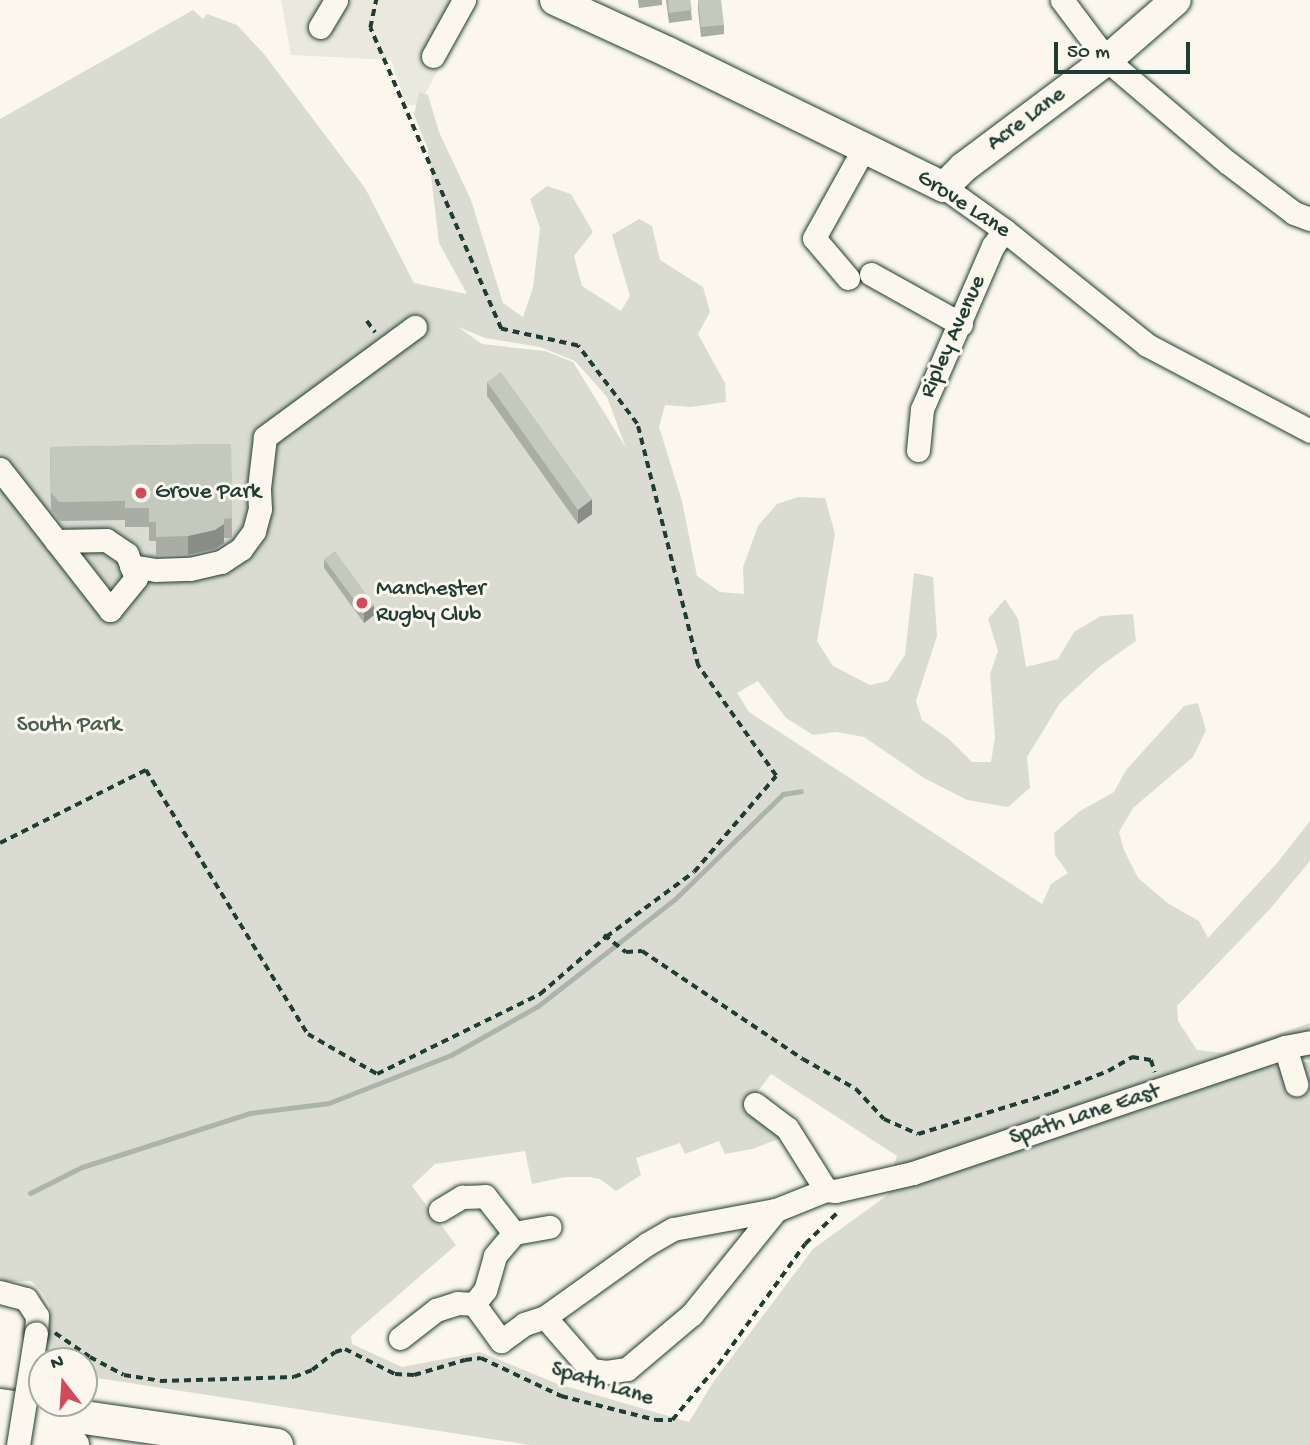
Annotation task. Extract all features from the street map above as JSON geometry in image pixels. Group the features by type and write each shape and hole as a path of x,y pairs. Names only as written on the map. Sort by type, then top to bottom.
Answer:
{"highway":[{"path":"0,1388 28,1394"},
{"path":"0,1405 276,1445"},
{"path":"98,1412 140,1424"},
{"path":"0,1434 72,1445"}],"main road":[{"name":"Grove Lane","path":"555,0 944,187"},
{"name":"Acre Lane","path":"944,187 964,167 1107,60 1176,0"}],"street":[{"path":"320,27 336,0"},
{"path":"433,56 464,0"},
{"path":"1062,0 1107,60 1227,162 1294,213 1310,219"},
{"path":"848,278 814,238 864,148"},
{"name":"Grove Lane","path":"944,187 1004,230 1147,345 1310,431"},
{"name":"Ripley Avenue","path":"918,450 922,409 993,246 1004,230"},
{"path":"871,274 961,324"},
{"path":"131,566 155,570 190,569 221,562 241,549 254,531 260,509 259,488 265,437 415,327"},
{"path":"0,470 110,610 136,578 127,554 106,540 56,541"},
{"name":"Spath Lane East","path":"474,1304 501,1341 524,1324 545,1317 647,1244 673,1229 776,1210 826,1190 913,1173 1286,1047 1310,1042"},
{"path":"1286,1047 1296,1084"},
{"path":"755,1104 787,1128 826,1190"},
{"path":"440,1210 462,1196 485,1196 513,1233"},
{"path":"545,1317 591,1370 606,1372 627,1369 692,1314 776,1210"},
{"path":"400,1338 446,1305 474,1304 485,1290 490,1265 513,1233 549,1227"},
{"path":"0,1292 26,1299 33,1308 37,1329 18,1445"}],"path":[{"path":"0,843 146,770 308,1034 377,1074 540,994 606,937 694,872 776,776 698,666 636,424 578,346 500,329 370,28 376,0"},
{"path":"606,937 626,952 642,951 803,1059 856,1089 884,1119 918,1134 1052,1093 1108,1071 1132,1057 1151,1060 1161,1091"},
{"name":"Spath Lane","path":"37,1329 49,1329 124,1376 160,1381 294,1377 312,1370 335,1352 345,1349 395,1374 421,1374 464,1360 481,1358 561,1396 656,1420 672,1420 718,1365 805,1244 867,1184"}],"shaded area":[{"path":"281,0 475,0 420,104 407,106 391,60 291,55"}],"green space":[{"name":"South Park","path":"193,10 203,19 207,14 237,25 264,54 365,188 414,283 467,294 439,243 428,149 414,115 419,92 428,95 439,132 471,200 503,303 523,317 533,288 540,228 530,199 547,186 571,194 593,232 574,256 582,286 621,311 630,296 612,235 639,219 652,226 660,260 703,287 710,312 698,334 725,383 726,402 691,407 665,405 659,427 682,501 697,576 720,592 744,594 743,567 758,526 777,504 798,497 825,498 835,534 817,641 833,666 870,685 888,681 905,655 914,573 933,577 937,636 916,701 922,720 949,739 972,762 991,762 995,737 990,674 998,651 988,619 1005,599 1018,619 1026,667 1058,659 1074,632 1101,616 1133,614 1136,641 1099,667 1060,703 1027,757 1030,788 1008,807 967,800 924,778 864,737 837,732 813,735 786,718 758,681 737,693 749,712 1042,904 1051,884 1068,873 1055,855 1054,833 1080,811 1114,792 1126,770 1184,706 1198,703 1206,730 1193,757 1133,808 1119,832 1124,850 1138,878 1169,904 1199,921 1208,938 1277,863 1310,821 1310,861 1270,909 1177,1006 1178,1021 1197,1050 1224,1053 1310,1023 1310,1061 1292,1052 1272,1057 1271,1067 1310,1062 1310,1445 530,1445 98,1378 98,1347 45,1347 50,1306 42,1292 31,1281 0,1282 0,119","holes":["458,327 485,338 540,347 575,361 607,397 626,448 573,362 545,351 482,344","771,1074 897,1156 886,1191 889,1194 813,1249 714,1381 689,1422 558,1384 480,1352 402,1367 352,1344 351,1336 456,1245 412,1186 435,1164 525,1151 532,1184 565,1177 589,1177 600,1179 616,1191 641,1175 636,1158 680,1143 685,1154 719,1141 725,1154 752,1149 784,1137 747,1106"]}],"building":[{"path":"668,0 690,0 692,10 669,13"},
{"path":"698,0 721,0 724,25 701,27"},
{"path":"501,372 592,499 578,510 487,382"},
{"name":"Grove Park","path":"231,444 232,518 224,519 224,524 215,530 188,536 156,537 156,522 149,522 149,508 125,508 125,501 59,502 51,492 50,447"},
{"path":"335,551 374,605 364,613 324,559"}],"waterway":[{"path":"30,1193 82,1167 250,1113 329,1103 451,1055 538,1006 675,899 783,794 801,791"}],"place":[{"name":"Grove Park","path":"141,493"},
{"name":"Manchester Rugby Club","path":"362,603"}]}
